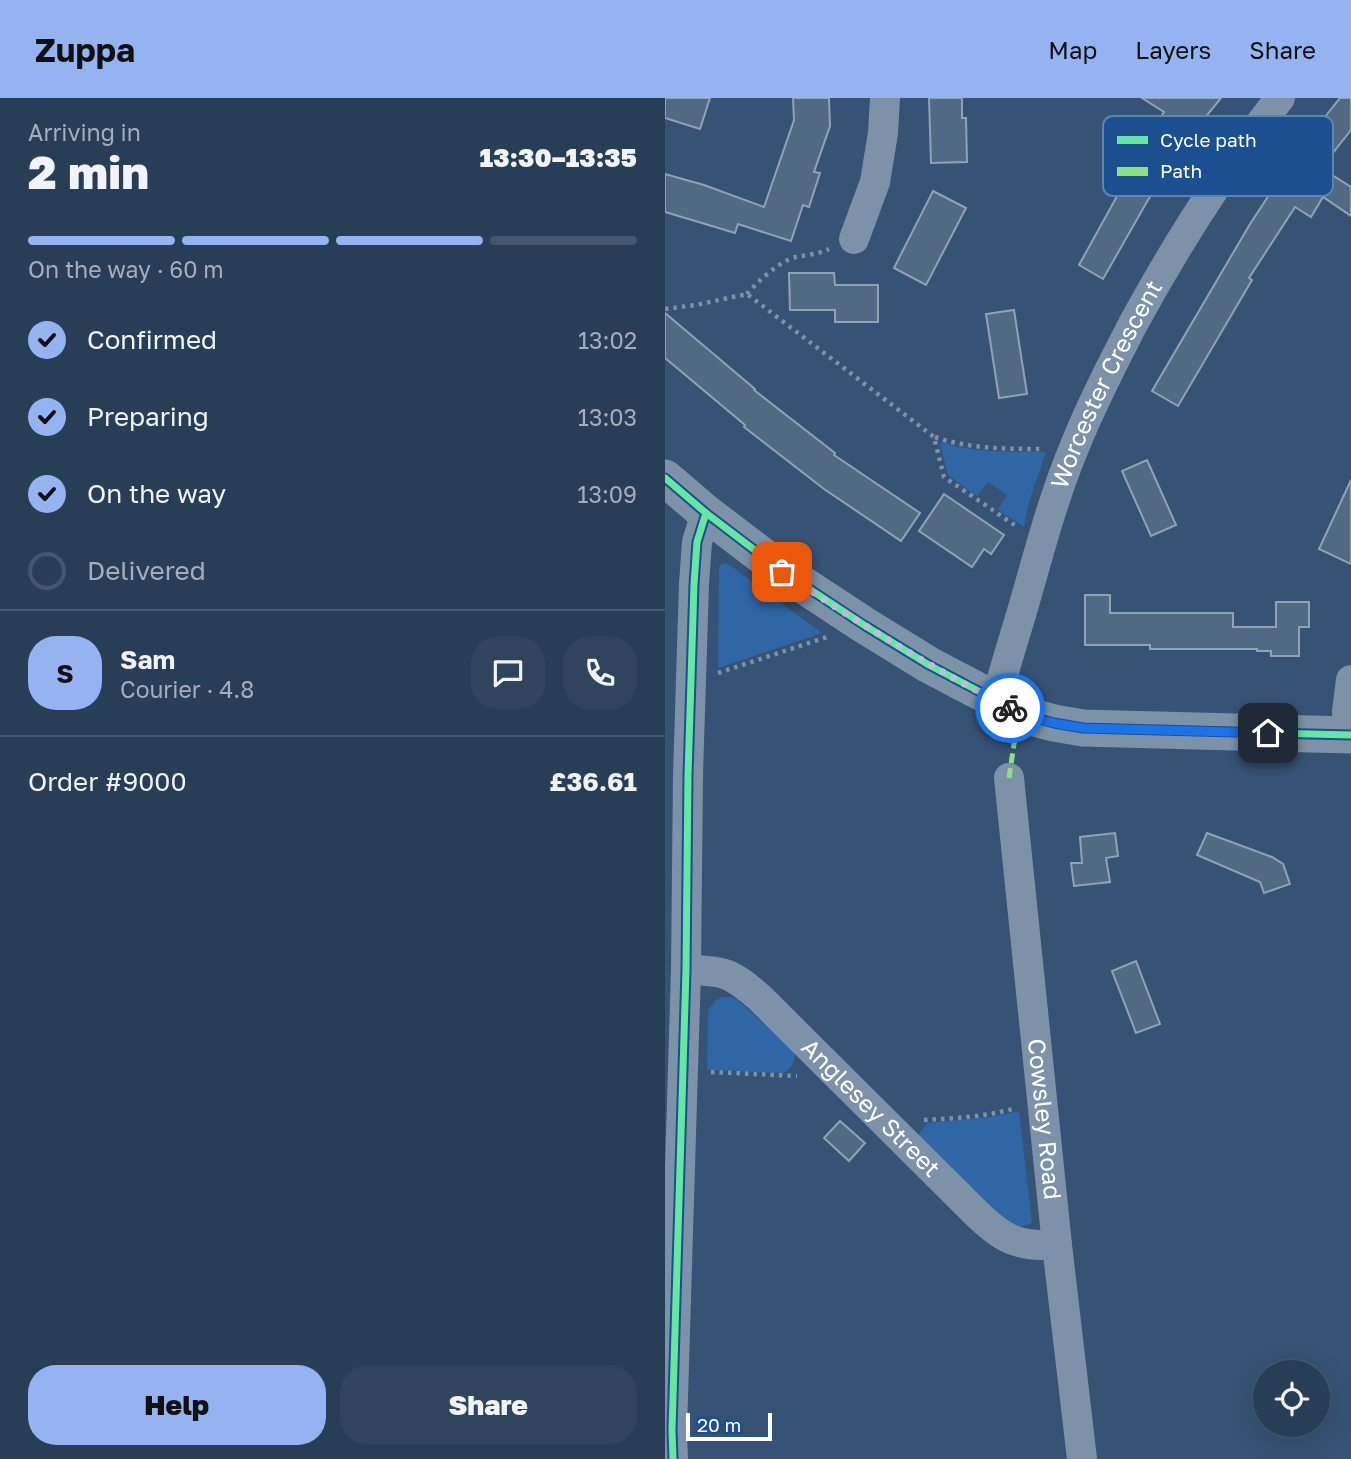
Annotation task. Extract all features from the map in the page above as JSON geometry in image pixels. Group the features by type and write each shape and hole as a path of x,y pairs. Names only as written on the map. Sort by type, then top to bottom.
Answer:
{"street":[{"path":"854,240 875,182 883,133 885,98"},
{"name":"Worcester Crescent","path":"1266,116 1280,98"},
{"name":"Worcester Crescent","path":"996,701 1041,543 1073,450 1099,390 1164,268 1210,196"},
{"path":"665,478 782,572 929,665 1024,715 1083,728 1350,739 1347,711 1351,680"},
{"path":"673,1459 691,681 697,542 706,513"},
{"name":"Cowsley Road","path":"1009,778 1082,1459"},
{"name":"Anglesey Street","path":"686,970 722,972 735,977 760,998 999,1233 1027,1245 1057,1245"}],"path":[{"path":"665,309 747,294 779,265 854,240"},
{"path":"747,294 934,437 986,448 1073,450"},
{"path":"934,437 944,477 1041,543"},
{"path":"691,681 864,625"},
{"path":"682,1071 841,1078"},
{"path":"881,1119 966,1118 1043,1104"}],"shaded area":[{"path":"943,442 981,450 1046,452 1028,505 1024,527 998,510 1007,495 988,482 977,496 948,475 940,444"},
{"path":"726,563 822,633 718,668 719,567"},
{"path":"723,997 738,1000 795,1053 794,1062 789,1069 784,1073 707,1070 708,1010 716,1000"},
{"path":"1019,1111 1032,1222 1026,1226 1006,1223 918,1135 927,1123 991,1117"}],"building":[{"path":"665,98 710,98 700,129 665,118"},
{"path":"793,98 829,98 830,126 814,172 820,173 809,207 803,205 791,241 738,224 735,233 665,212 665,174 764,207 794,120"},
{"path":"929,98 962,98 962,118 966,118 967,162 931,163"},
{"path":"1142,98 1221,98 1206,116 1161,116 1164,112"},
{"path":"1340,98 1351,98 1351,130 1333,153 1333,116 1326,116"},
{"path":"1333,176 1351,187 1351,216 1323,197 1311,217 1295,207 1249,278 1252,280 1178,406 1152,391 1268,196 1333,196"},
{"path":"933,191 966,208 926,285 894,268"},
{"path":"1117,196 1151,196 1103,279 1079,265"},
{"path":"789,273 834,273 835,285 878,285 878,322 835,322 835,310 790,310"},
{"path":"1014,310 1027,394 999,398 986,314"},
{"path":"665,313 754,390 835,453 834,455 920,513 901,541 824,489 744,427 745,425 665,358"},
{"path":"1147,460 1176,525 1151,536 1122,471"},
{"path":"1351,480 1351,564 1319,549"},
{"path":"944,494 1004,535 991,554 984,549 972,567 919,531"},
{"path":"1085,595 1110,595 1110,613 1233,613 1233,627 1276,627 1276,602 1309,602 1309,627 1299,627 1299,656 1271,656 1271,651 1257,649 1150,649 1150,645 1085,645"},
{"path":"1115,833 1118,856 1106,858 1110,882 1074,886 1071,863 1082,863 1080,837"},
{"path":"1207,833 1272,857 1283,864 1290,884 1264,893 1260,882 1197,855"},
{"path":"1136,961 1160,1024 1136,1033 1112,971"},
{"path":"840,1121 865,1143 849,1161 824,1138"}],"marked path":[{"path":"1009,778 1014,744 1024,715"}],"cycle path":[{"path":"665,478 782,571 929,665 1024,715 1083,728 1351,735"},
{"path":"673,1459 694,584 697,542 706,513"}],"way so far":[{"path":"782,572 929,665 1010,708"}],"route":[{"path":"1010,708 1053,723 1083,728 1268,733"}]}
